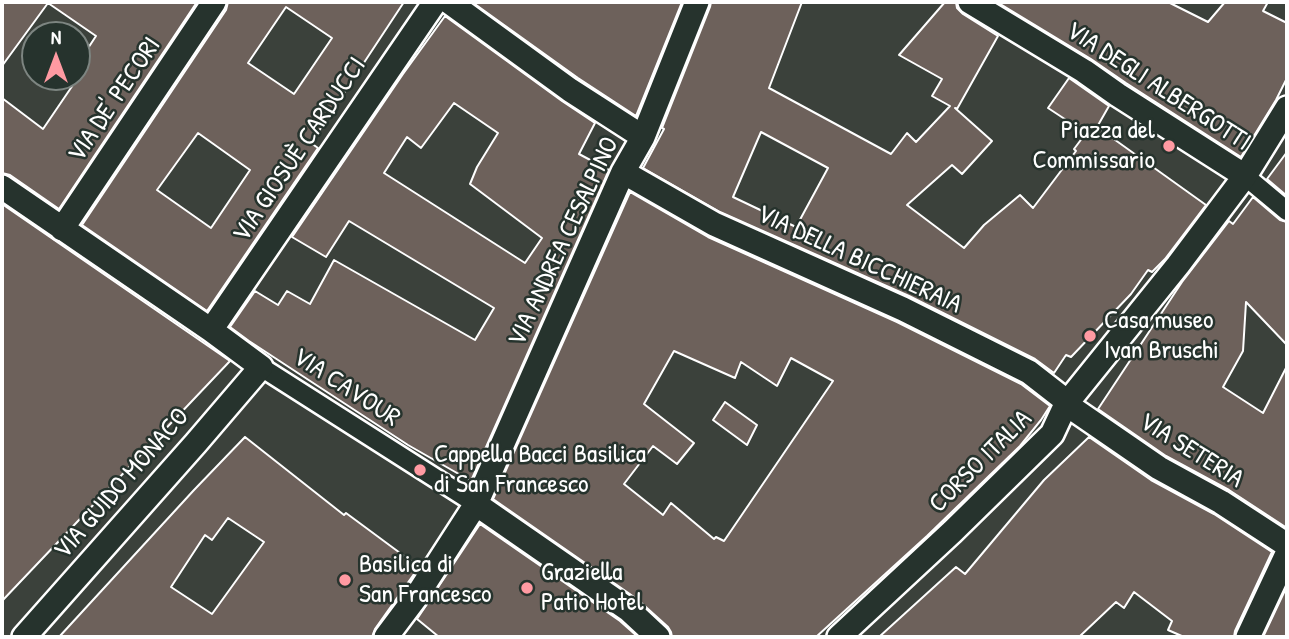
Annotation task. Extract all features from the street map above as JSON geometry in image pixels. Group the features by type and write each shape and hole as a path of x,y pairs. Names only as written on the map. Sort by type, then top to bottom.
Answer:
{"street":[{"name":"VIA DE' PECORI","path":"62,229 214,2"},
{"name":"VIA GIOSUÈ CARDUCCI","path":"211,330 435,2"},
{"path":"449,2 570,90 643,137"},
{"name":"VIA ANDREA CESALPINO","path":"386,637 416,597 476,504 623,172 643,137 697,2"},
{"name":"VIA DEGLI ALBERGOTTI","path":"970,2 1084,71 1245,176"},
{"name":"CORSO ITALIA","path":"839,637 1052,434 1066,404 1178,265 1245,176 1287,108"},
{"name":"VIA DELLA BICCHIERAIA","path":"623,172 714,224 903,309 1030,372 1065,400 1066,404"},
{"path":"1245,176 1287,211"},
{"name":"VIA CAVOUR","path":"2,187 261,367 476,504 629,610 659,637"},
{"name":"VIA GUIDO MONACO","path":"24,637 261,367"},
{"name":"VIA SETERIA","path":"1066,404 1159,468 1221,502 1287,545"},
{"path":"1248,637 1287,554"}],"building":[{"path":"2,2 197,2 59,209 10,175 2,173 2,98 43,129 69,91 91,91 91,44 96,36 91,33 91,21 74,21 48,3 35,21 21,21 21,40 2,66"},
{"path":"228,2 404,2 311,143 318,148 207,311 82,225 226,10","holes":["286,7 332,38 294,94 248,63","198,133 250,170 211,228 157,190"]},
{"path":"472,2 682,2 636,116"},
{"path":"711,2 802,2 769,88 891,154 907,133 916,142 950,106 932,96 942,79 899,55 945,2 956,2 957,8 963,14 998,36 957,109 955,108 992,141 962,174 952,165 907,205 964,248 984,225 1020,195 1033,208 1076,151 1074,149 1086,133 1048,108 1069,78 1109,106 1097,127 1206,205 1165,259 1152,272 1148,270 1131,294 1071,357 1066,355 1054,373 1035,359 909,296 720,212 643,168 664,129 662,128","holes":["761,132 828,168 796,227 733,197"]},
{"path":"997,2 1168,2 1208,22 1225,2 1268,2 1263,11 1287,23 1287,78 1241,157 1091,59"},
{"path":"445,16 595,123 579,154 609,170 471,481 408,445 230,327 255,291 278,305 287,291 310,304 334,260 475,340 494,308 349,221 326,257 292,237","holes":["454,103 498,133 470,184 542,238 525,263 384,173 407,137 421,148"]},
{"path":"1287,152 1287,196 1267,179"},
{"path":"630,192 708,237 897,322 1021,384 1050,406 1020,446 927,536 816,637 672,637 668,627 637,599 493,499","holes":["674,351 735,378 741,362 777,386 791,358 833,381 724,541 716,537 714,539 671,503 663,515 624,484 653,446 677,464 694,443 644,404"]},
{"path":"1253,197 1280,220 1287,222 1287,345 1246,302 1243,351 1223,387 1263,413 1287,366 1287,528 1229,490 1166,456 1098,409 1182,282 1229,221 1233,224"},
{"path":"2,204 230,361 2,601"},
{"path":"725,402 757,425 747,445 713,420"},
{"path":"245,437 344,515 346,513 419,567 372,637 59,637","holes":["228,518 264,542 212,614 171,587 205,535 212,540"]},
{"path":"1089,437 1151,480 1214,514 1272,552 1234,637 1184,637 1168,630 1172,621 1134,592 1124,608 1116,602 1079,637 879,637 956,567 965,574 1044,480"},
{"path":"480,524 620,621 638,637 439,637 417,619"},
{"path":"1287,586 1287,637 1263,637"}],"place":[{"name":"Piazza del Commissario","path":"1169,146"},
{"name":"Casa museo Ivan Bruschi","path":"1090,336"},
{"name":"Cappella Bacci Basilica di San Francesco","path":"420,470"},
{"name":"Basilica di San Francesco","path":"345,580"},
{"name":"Graziella Patio Hotel","path":"527,588"}]}
